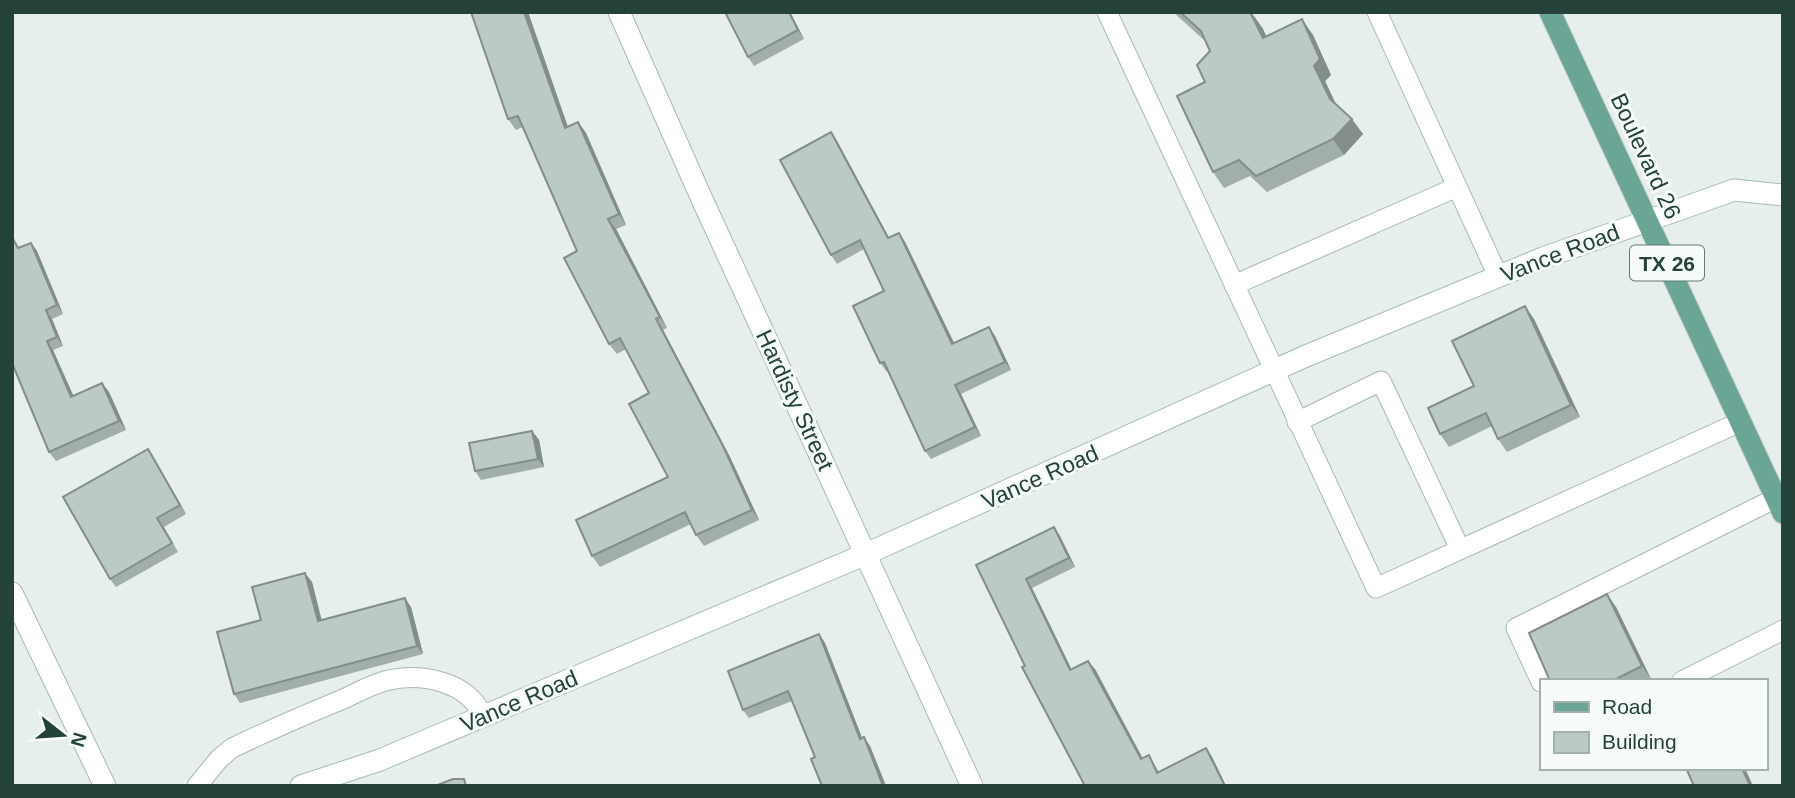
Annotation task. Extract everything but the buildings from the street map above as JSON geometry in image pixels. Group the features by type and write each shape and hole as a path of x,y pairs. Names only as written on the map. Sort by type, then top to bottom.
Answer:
{"main road":[{"name":"Boulevard 26","path":"1550,12 1779,506"}],"street":[{"name":"Hardisty Street","path":"619,12 701,197 972,786"},
{"name":"Vance Road","path":"301,786 380,760 866,554 1273,372 1498,276 1734,190 1783,195"},
{"path":"12,593 105,786"}],"lane":[{"path":"1107,12 1376,588 1740,422"},
{"path":"1377,12 1498,276"},
{"path":"1234,285 1457,187"},
{"path":"1297,422 1381,382 1460,550"},
{"path":"1540,680 1516,628 1779,506"},
{"path":"1686,679 1783,631"},
{"path":"197,786 219,759 232,748 385,681 418,679 455,687 478,704 482,717"}]}
